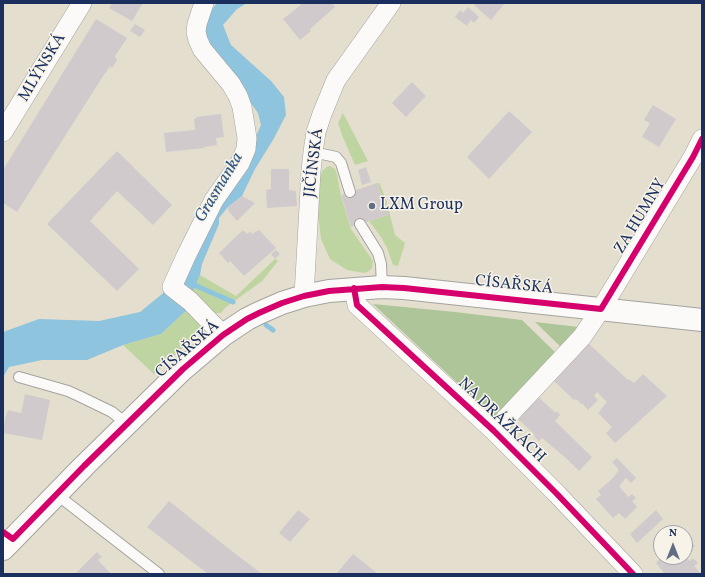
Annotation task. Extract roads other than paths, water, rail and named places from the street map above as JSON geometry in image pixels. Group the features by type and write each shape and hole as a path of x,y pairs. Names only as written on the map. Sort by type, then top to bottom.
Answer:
{"street":[{"name":"MLÝNSKÁ","path":"3,132 82,3"},
{"path":"204,3 197,24 196,32 198,40 202,49 231,84 238,96 245,123 247,138 246,149 240,163 214,200 186,256 176,290 223,335"},
{"name":"JIČÍNSKÁ","path":"304,296 313,152 316,132 336,80 391,3"},
{"name":"ZA HUMNY","path":"600,309 693,157 702,139"},
{"name":"CÍSAŘSKÁ","path":"6,540 56,494 183,369 223,335 253,316 282,303 304,296 354,288 404,288 702,320"},
{"name":"NA DRÁŽKÁCH","path":"354,288 357,305 494,432 557,494 633,574"},
{"name":"NA DRÁŽKÁCH","path":"494,432 582,337 600,309"}],"lane":[{"path":"313,152 336,157 341,163 350,192"},
{"path":"360,224 378,253 381,264 382,287"},
{"path":"19,377 68,391 112,412 126,424"},
{"path":"56,494 159,574"}],"water":[{"path":"217,3 247,3 237,9 223,25 231,45 271,81 284,97 286,115 255,169 242,196 228,207 219,218 219,224 202,264 200,275 191,296 189,308 161,334 123,345 87,360 42,360 9,367 3,377 3,332 39,319 99,321 140,312 167,290 250,150 261,125 258,113 202,32 211,9"}],"waterway":[{"path":"190,283 233,302"},
{"path":"266,325 273,330"}],"place":[{"name":"LXM Group","path":"372,206"}],"water label":[{"name":"Grasmanka","path":"220,188"}]}
